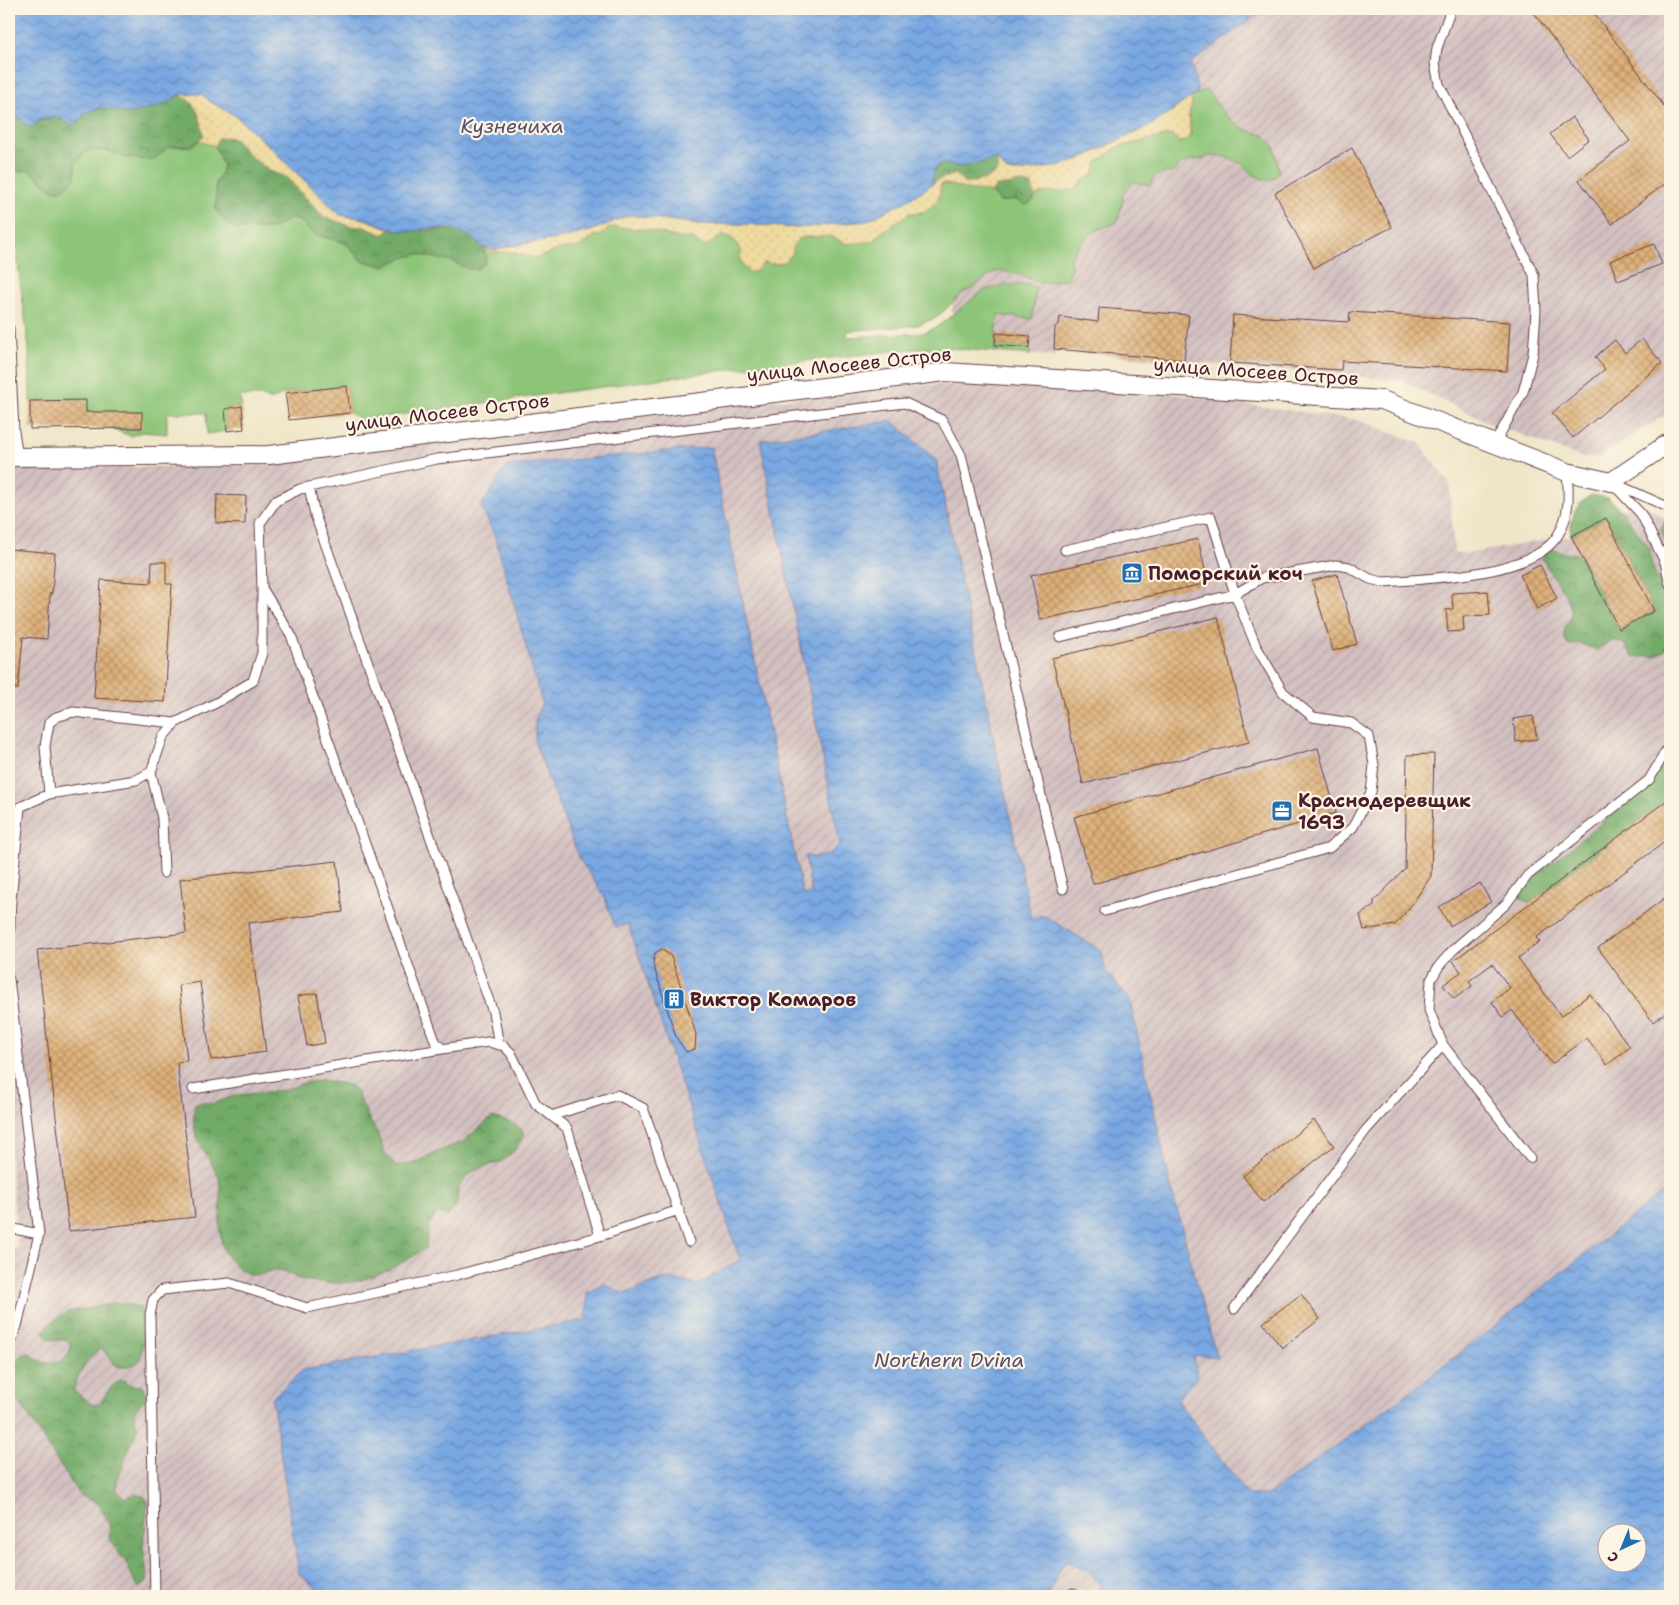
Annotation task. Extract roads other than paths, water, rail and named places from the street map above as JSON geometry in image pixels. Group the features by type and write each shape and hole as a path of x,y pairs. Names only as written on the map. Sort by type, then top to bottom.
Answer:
{"street":[{"name":"улица Мосеев Остров","path":"14,457 270,455 946,372 1382,400 1566,472 1611,482"},
{"path":"1611,482 1670,442"}],"lane":[{"path":"1451,9 1437,48 1435,63 1440,84 1534,275 1536,311 1533,354 1523,392 1495,443"},
{"path":"9,328 14,457"},
{"path":"164,873 162,818 151,772 162,737 175,723 253,682 262,653 260,524 276,501 300,489 438,459 905,403 942,420 961,455 1063,890"},
{"path":"1060,637 1235,594 1262,578 1336,565 1349,567 1365,577 1383,582 1480,572 1517,564 1542,551 1557,537 1565,522 1569,499 1566,472"},
{"path":"1611,482 1670,508"},
{"path":"1611,482 1641,514 1665,562 1670,584"},
{"path":"309,487 315,515 493,1012 499,1045"},
{"path":"1065,550 1211,517 1235,594 1256,646 1284,692 1313,717 1351,723 1369,736 1374,765 1371,792 1353,827 1329,848 1105,911"},
{"path":"262,588 291,635 435,1041 442,1049"},
{"path":"48,794 45,746 48,723 56,717 73,712 175,723"},
{"path":"1530,1158 1443,1045 1429,1010 1431,980 1439,966 1453,950 1506,904 1528,875 1649,780 1670,744"},
{"path":"9,940 20,807 48,794 136,780 151,772"},
{"path":"9,979 39,1234 17,1326 9,1346"},
{"path":"193,1089 488,1042 504,1046 511,1053 536,1104 567,1128 600,1236"},
{"path":"1234,1308 1366,1130 1443,1045"},
{"path":"550,1116 617,1095 643,1108 689,1242"},
{"path":"155,1596 150,1315 153,1300 162,1290 229,1283 307,1308 457,1275 600,1236 679,1210"},
{"path":"9,1228 39,1234"}],"water":[{"name":"Кузнечиха","path":"9,9 1265,9 1191,63 1198,92 1153,124 1076,161 1053,167 1017,172 1007,171 996,159 961,167 942,163 934,169 935,172 932,180 934,183 905,202 866,221 797,228 747,224 699,224 629,215 590,231 562,238 509,246 497,250 482,247 470,236 452,229 426,228 418,231 400,231 361,218 340,215 236,116 201,94 179,95 163,105 137,112 128,113 101,108 85,113 80,121 72,125 57,117 40,120 32,127 25,124 12,111 9,112"},
{"name":"Northern Dvina","path":"892,421 936,460 1031,918 1043,915 1102,951 1105,970 1130,1000 1170,1184 1217,1358 1194,1355 1197,1377 1177,1400 1248,1495 1268,1495 1417,1387 1670,1187 1670,1596 1096,1596 1101,1587 1091,1573 1065,1561 1047,1596 325,1596 299,1574 272,1398 303,1370 586,1320 587,1293 604,1284 623,1294 668,1278 697,1285 740,1260 628,924 615,927 604,896 579,858 535,744 535,720 542,703 495,537 481,506 507,466 711,447 803,895 812,894 805,856 824,856 840,845 760,440"}],"place":[{"name":"Поморский коч","path":"1132,573"},
{"name":"Краснодеревщик 1693","path":"1282,811"},
{"name":"Виктор Комаров","path":"674,999"}]}
